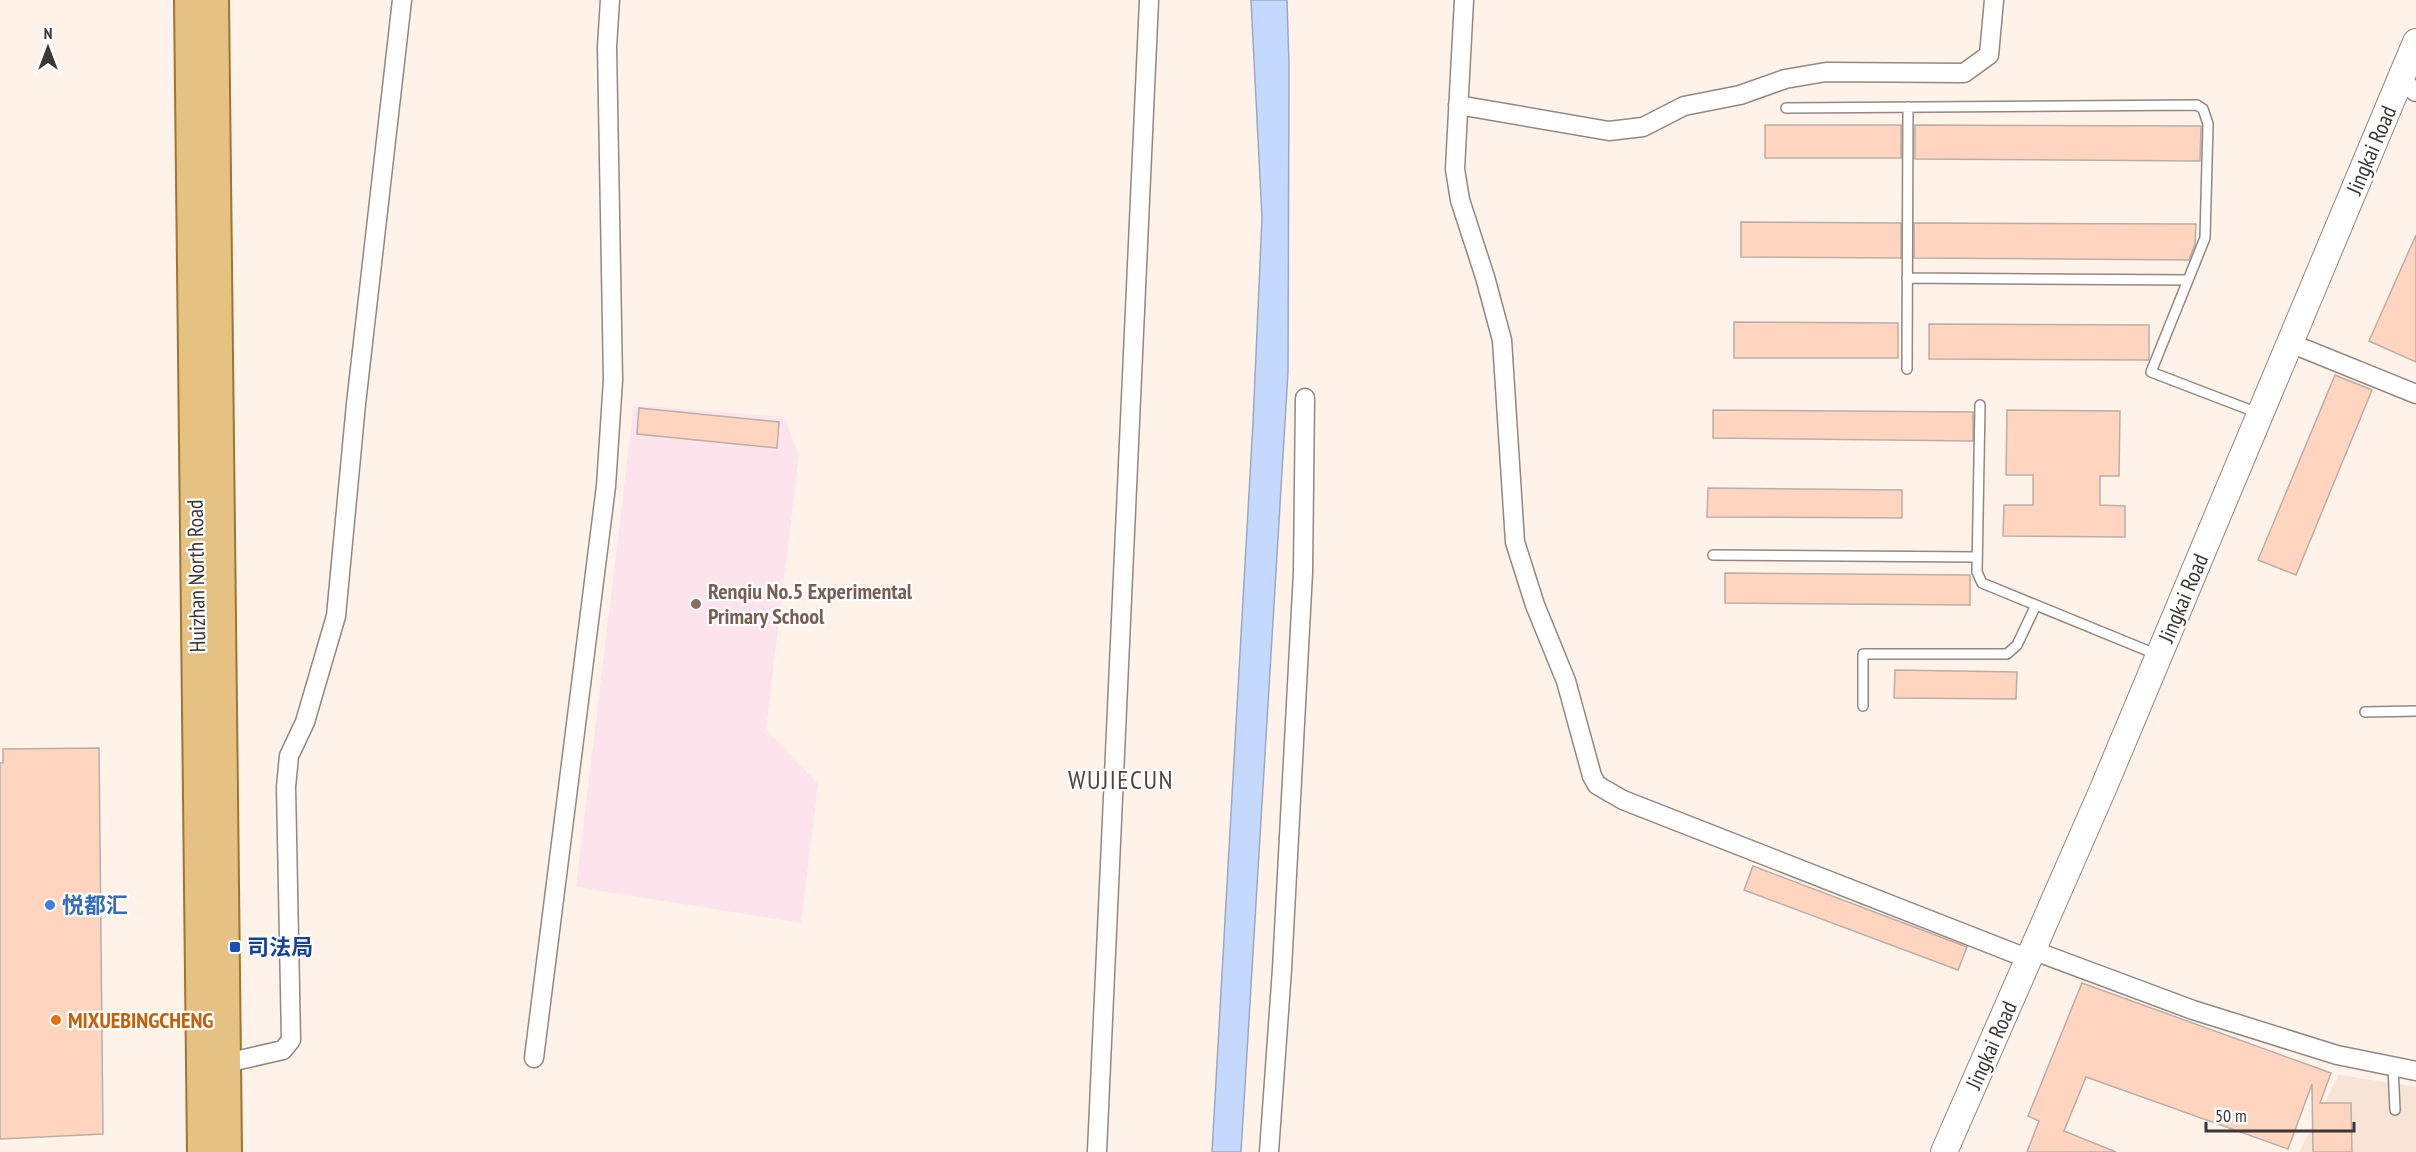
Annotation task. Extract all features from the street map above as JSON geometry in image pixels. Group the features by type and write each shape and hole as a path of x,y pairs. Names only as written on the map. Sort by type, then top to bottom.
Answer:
{"main road":[{"name":"Huizhan North Road","path":"189,0 202,1152"},
{"name":"Huizhan North Road","path":"214,0 227,1152"},
{"name":"Jingkai Road","path":"1944,1152 2159,655 2290,343 2408,86 2416,42"}],"street":[{"path":"226,1063 283,1050 291,1040 286,787 289,756 305,722 336,616 356,404 402,0"},
{"path":"534,1058 606,486 613,380 607,47 610,0"},
{"path":"1097,1152 1149,0"},
{"path":"1464,0 1455,169 1460,200 1502,340 1515,542 1535,605 1566,681 1592,776 1597,785 1623,800 2031,954 2193,1010 2337,1055 2416,1071"},
{"path":"1458,105 1609,132 1643,127 1684,106 1740,95 1785,79 1826,72 1964,73 1989,55 1994,0"},
{"path":"2290,343 2416,394"},
{"path":"1269,1152 1303,572 1305,398"}],"lane":[{"path":"1786,108 2197,105 2203,110 2208,124 2205,238 2151,372 2260,414"},
{"path":"1907,369 1908,107"},
{"path":"1907,278 2188,280"},
{"path":"1980,405 1977,572 1982,583 2159,655"},
{"path":"1713,555 1977,556"},
{"path":"1863,706 1863,654 2007,654 2017,645 2036,605"},
{"path":"2365,712 2416,711"},
{"path":"2393,1066 2395,1110"}],"shaded area":[{"name":"Renqiu No.5 Experimental Primary School","path":"634,405 784,417 799,455 766,729 818,784 801,923 576,887"},
{"path":"2339,1075 2416,1087 2416,1152 2299,1152"}],"water":[{"path":"1251,0 1287,0 1289,65 1288,372 1241,1152 1212,1152 1253,422 1262,218"}],"building":[{"path":"1765,125 1901,125 1901,158 1765,158"},
{"path":"1915,125 2201,126 2200,161 1915,159"},
{"path":"1741,222 1901,223 1901,258 1741,257"},
{"path":"1914,223 2196,224 2195,244 2189,260 1914,258"},
{"path":"2416,235 2416,362 2369,341"},
{"path":"1734,322 1898,323 1898,358 1734,358"},
{"path":"1929,324 2149,325 2149,360 1929,359"},
{"path":"2335,375 2372,390 2296,575 2258,560"},
{"path":"639,408 779,422 777,448 637,434"},
{"path":"1713,410 1973,412 1973,441 1713,438"},
{"path":"2007,410 2120,411 2119,476 2100,476 2100,505 2125,506 2125,537 2003,536 2004,505 2033,505 2033,475 2006,475"},
{"path":"1708,488 1902,490 1902,518 1707,517"},
{"path":"1725,573 1970,575 1970,605 1725,603"},
{"path":"1895,670 2017,672 2016,699 1894,698"},
{"name":"悦都汇","path":"99,748 103,1134 0,1139 0,763 3,763 3,749"},
{"path":"1753,866 1967,947 1958,970 1744,890"},
{"path":"2082,983 2331,1073 2320,1103 2351,1103 2352,1152 2313,1152 2312,1084 2288,1149 2086,1077 2064,1131 2116,1152 2027,1152 2039,1121 2028,1116"}],"place":[{"name":"Renqiu No.5 Experimental Primary School","path":"696,604"},
{"name":"悦都汇","path":"50,905"},
{"name":"司法局","path":"235,947"},
{"name":"MIXUEBINGCHENG","path":"56,1020"}],"district":[{"name":"WUJIECUN","path":"1121,779"}]}
